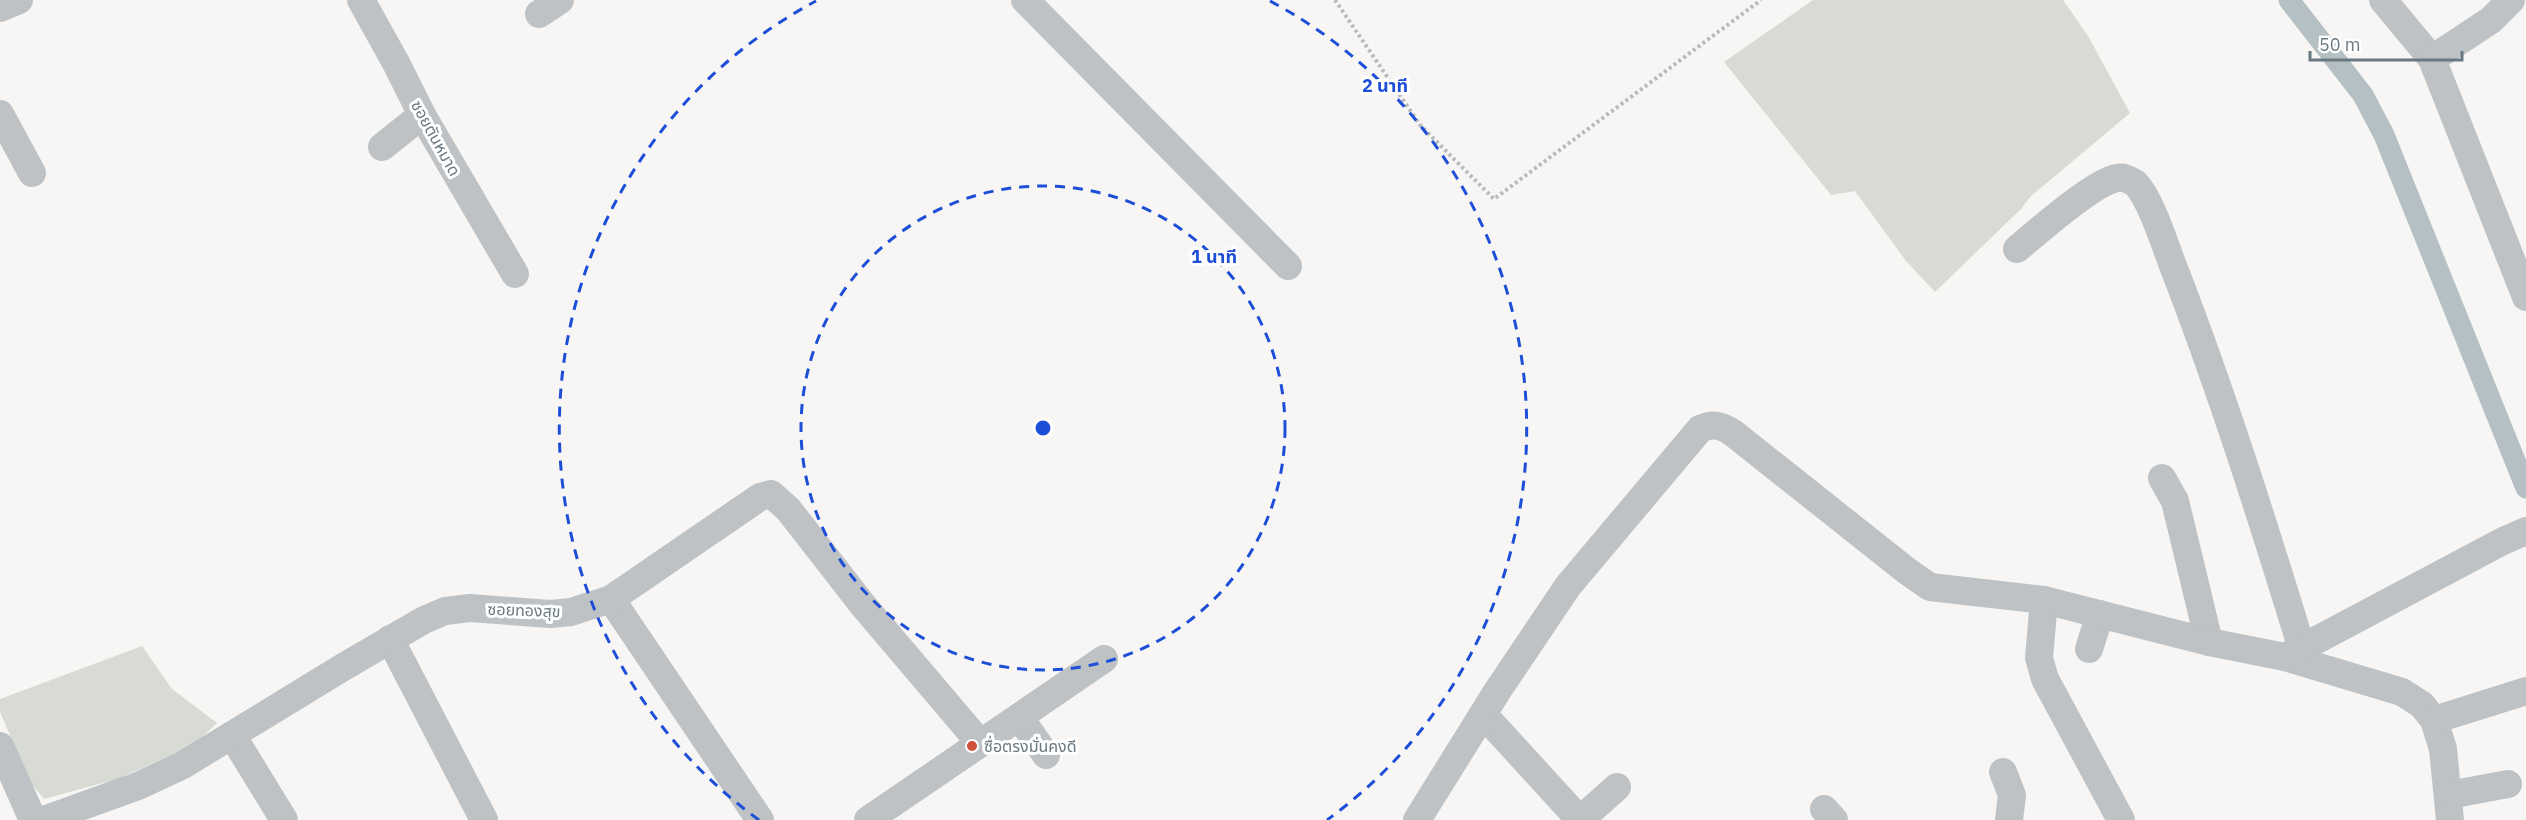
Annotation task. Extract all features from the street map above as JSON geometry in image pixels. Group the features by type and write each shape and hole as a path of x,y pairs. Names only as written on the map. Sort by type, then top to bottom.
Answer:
{"street":[{"path":"0,8 19,0"},
{"name":"ซอยตันหมาด","path":"361,0 422,115 515,274"},
{"path":"1024,0 1288,266"},
{"path":"2383,0 2432,58 2526,297"},
{"path":"2432,58 2491,20 2511,0"},
{"path":"0,114 32,173"},
{"path":"382,147 422,115"},
{"path":"2017,249 2068,207 2108,179 2122,177 2136,184 2150,208 2207,352 2294,653"},
{"path":"1418,820 1483,714 1568,586 1595,551 1700,429 1710,425 1722,426 1733,433 1930,587 2044,600 2209,642 2294,653 2402,692 2422,705 2434,720 2443,748 2450,808 2508,784"},
{"path":"2162,478 2175,501 2209,642"},
{"name":"ซอยทองสุข","path":"44,820 147,782 183,765 390,639 446,611 470,608 550,614 571,612 611,599 760,497 771,494 788,509 862,604 980,743"},
{"path":"2294,653 2503,541 2526,531"},
{"path":"611,599 760,820"},
{"path":"2044,600 2038,658 2046,679 2121,820"},
{"path":"2089,649 2100,614"},
{"path":"390,639 484,820"},
{"path":"868,820 1104,659"},
{"path":"2434,720 2526,691"},
{"path":"1483,714 1580,820 1617,787"},
{"path":"1020,718 1046,755"},
{"path":"232,735 284,820"},
{"path":"0,746 33,820"},
{"path":"2003,772 2013,795 2009,820"}],"path":[{"path":"1335,0 1420,125 1494,199 1761,0"}],"shaded area":[{"path":"1813,0 2063,0 2088,36 2130,113 2031,196 2021,209 1935,292 1906,261 1855,191 1831,195 1724,62"},
{"path":"142,646 172,689 217,723 194,745 117,779 44,799 30,782 0,712 0,699"}],"waterway":[{"path":"2289,0 2363,95 2384,135 2526,488"}],"place":[{"name":"ซื่อตรงมั่นคงดี","path":"972,746"}]}
